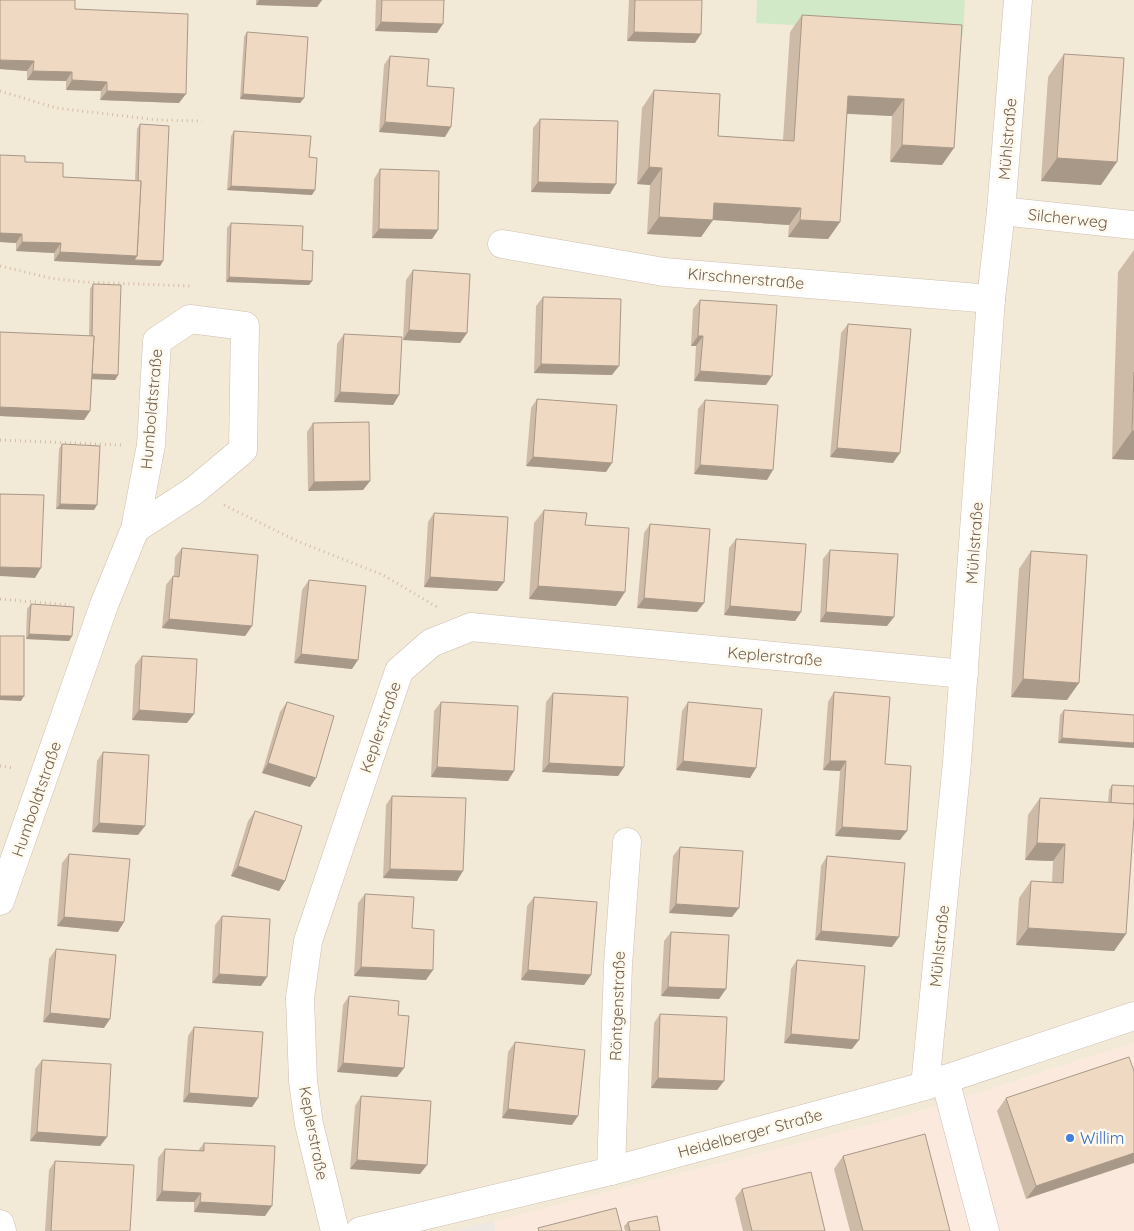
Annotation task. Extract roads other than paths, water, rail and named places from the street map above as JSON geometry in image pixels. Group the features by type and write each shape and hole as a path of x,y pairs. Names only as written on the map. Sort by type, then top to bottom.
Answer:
{"street":[{"name":"Mühlstraße","path":"985,1231 935,1082 991,299 1001,211 1018,0"},
{"name":"Silcherweg","path":"1001,211 1134,225"},
{"name":"Kirschnerstraße","path":"502,244 664,272 991,299"},
{"name":"Humboldtstraße","path":"0,901 104,605 135,529 151,445 157,341 190,319 245,326 244,450 195,490 135,529"},
{"name":"Keplerstraße","path":"335,1231 309,1124 303,1081 300,998 308,941 399,671 431,643 471,627 964,674"},
{"name":"Röntgenstraße","path":"611,1171 618,965 627,842"},
{"name":"Heidelberger Straße","path":"360,1231 611,1171 935,1082 1134,1016"},
{"path":"0,1224 2,1231"}],"place":[{"name":"Willim","path":"1070,1138"}]}
